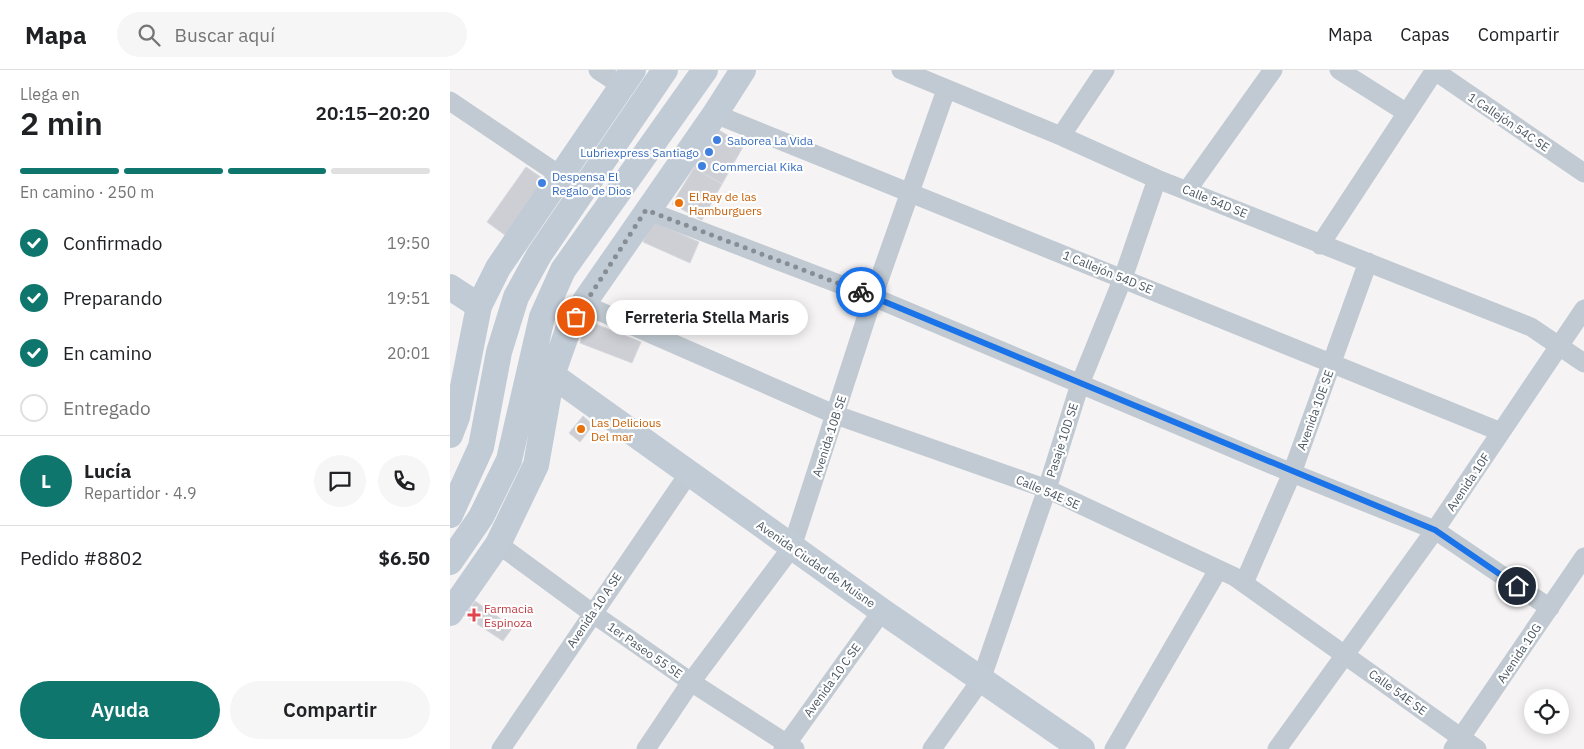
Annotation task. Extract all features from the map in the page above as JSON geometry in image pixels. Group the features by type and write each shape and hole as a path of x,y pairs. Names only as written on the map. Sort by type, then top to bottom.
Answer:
{"main road":[{"path":"450,515 456,506 481,447 499,352 516,297 539,255 665,70"},
{"path":"450,562 481,517 509,460 542,317 563,270 705,70"},
{"path":"450,613 498,544 536,465 552,375 568,330 583,304 646,210 715,114 743,70"},
{"path":"450,436 457,417 479,306 498,268 627,78"},
{"path":"450,288 479,306"},
{"name":"Avenida Ciudad de Muisne","path":"552,375 1075,747"}],"street":[{"path":"598,70 627,78"},
{"path":"1060,136 1104,70"},
{"path":"1188,189 1273,70"},
{"path":"1339,70 1407,113"},
{"path":"1320,245 1435,70"},
{"name":"1 Callejón 54C SE","path":"1435,70 1584,173"},
{"name":"Calle 54D SE","path":"911,72 946,90 1157,178 1188,189 1320,245 1368,262 1531,327 1584,363"},
{"name":"Avenida 10B SE","path":"646,749 691,682 792,547 873,297 946,90"},
{"path":"450,101 562,176"},
{"name":"1 Callejón 54D SE","path":"715,114 1333,362 1501,432"},
{"name":"Pasaje 10D SE","path":"932,749 981,680 1047,489 1080,384 1123,278 1157,178"},
{"path":"646,210 873,297 1292,473 1435,530 1550,608"},
{"name":"Avenida 10E SE","path":"1244,583 1292,473 1368,262"},
{"name":"Calle 54E SE","path":"583,304 836,414 1047,489 1218,570 1244,583 1345,654 1457,743 1477,749"},
{"name":"Avenida 10F","path":"1277,749 1435,530 1584,309"},
{"name":"Avenida 10 A SE","path":"501,749 689,473"},
{"name":"1er Paseo 55 SE","path":"498,544 592,613 788,747"},
{"name":"Avenida 10G","path":"1457,743 1584,557"},
{"path":"1114,749 1218,570"},
{"name":"Avenida 10 C SE","path":"788,747 882,611"}],"building":[{"path":"717,129 744,145 722,184 694,168"},
{"path":"526,167 548,182 509,238 487,222"},
{"path":"694,168 722,184 702,220 672,204"},
{"path":"652,221 699,242 690,263 643,242"},
{"path":"588,321 641,342 632,363 580,343"},
{"name":"Las Delicious Del mar","path":"583,416 593,425 580,442 569,433"},
{"path":"475,601 513,627 503,641 465,616"}],"way so far":[{"path":"576,317 646,210 861,292"}],"place":[{"name":"Saborea La Vida","path":"717,140"},
{"name":"Lubriexpress Santiago","path":"709,152"},
{"name":"Commercial Kika","path":"702,166"},
{"name":"Despensa El Regalo de Dios","path":"542,183"},
{"name":"El Ray de las Hamburguers","path":"679,203"},
{"name":"Ferreteria Stella Maris","path":"576,317"},
{"name":"Las Delicious Del mar","path":"581,429"},
{"name":"Farmacia Espinoza","path":"474,615"}],"route":[{"path":"861,292 1292,473 1435,530 1517,586"}]}
